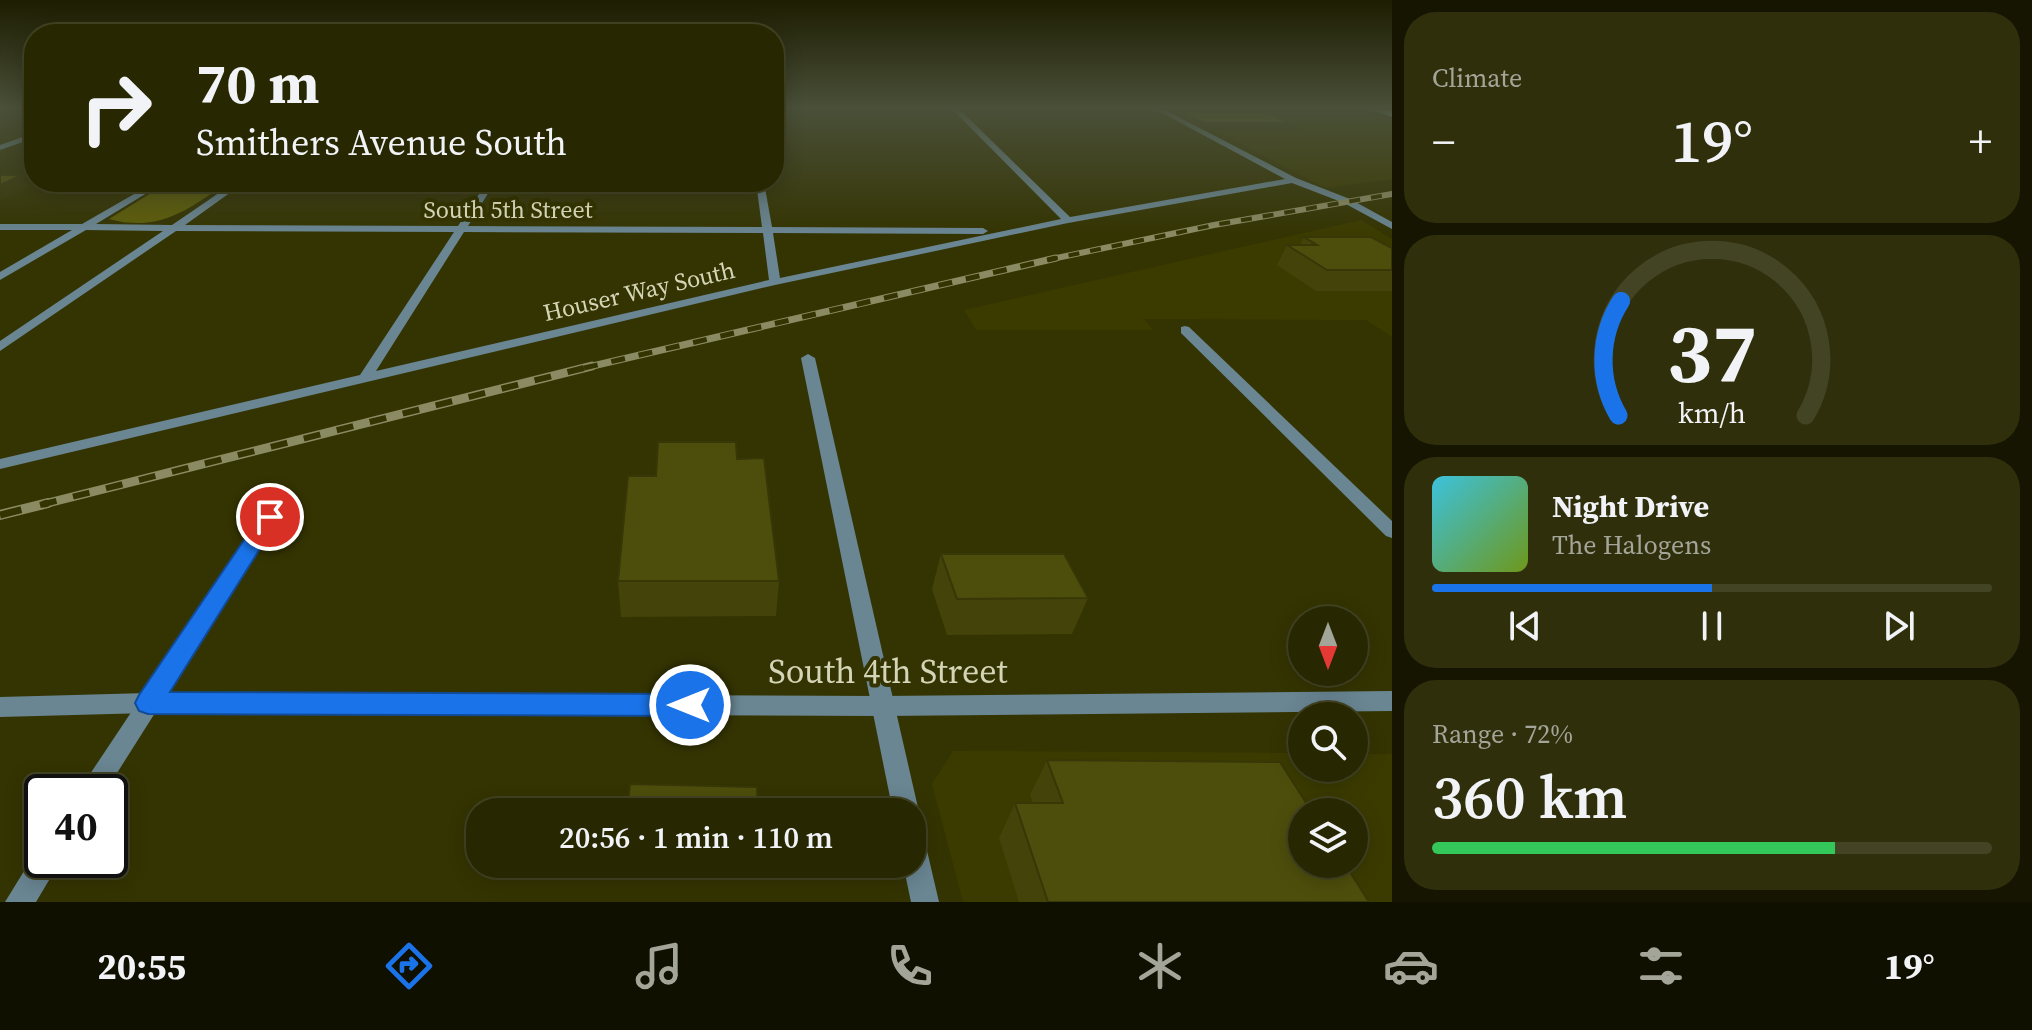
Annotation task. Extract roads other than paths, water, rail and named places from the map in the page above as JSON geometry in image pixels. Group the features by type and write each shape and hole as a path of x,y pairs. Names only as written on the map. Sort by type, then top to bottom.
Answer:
{"street":[{"path":"997,150 1068,220"},
{"path":"1236,150 1293,180 1347,201 1392,226"},
{"name":"Houser Way South","path":"0,464 775,282 1068,220 1293,180"},
{"path":"0,277 144,192"},
{"path":"0,347 226,192"},
{"path":"364,380 484,192"},
{"path":"762,192 775,282"},
{"name":"South 5th Street","path":"0,227 1016,231"},
{"path":"1185,330 1392,532"},
{"path":"808,358 903,798"},
{"path":"103,774 270,517"},
{"name":"South 4th Street","path":"0,707 148,703 882,706 1392,701"},
{"path":"19,902 35,878"},
{"path":"920,878 925,902"}],"railway":[{"path":"1051,259 1214,225 1392,194"},
{"path":"1051,259 1056,258"},
{"path":"585,368 1051,259"},
{"path":"1047,260 1051,259"},
{"path":"585,368 592,366"},
{"path":"40,505 585,368"},
{"path":"40,505 48,503"},
{"path":"0,515 40,505"}]}
